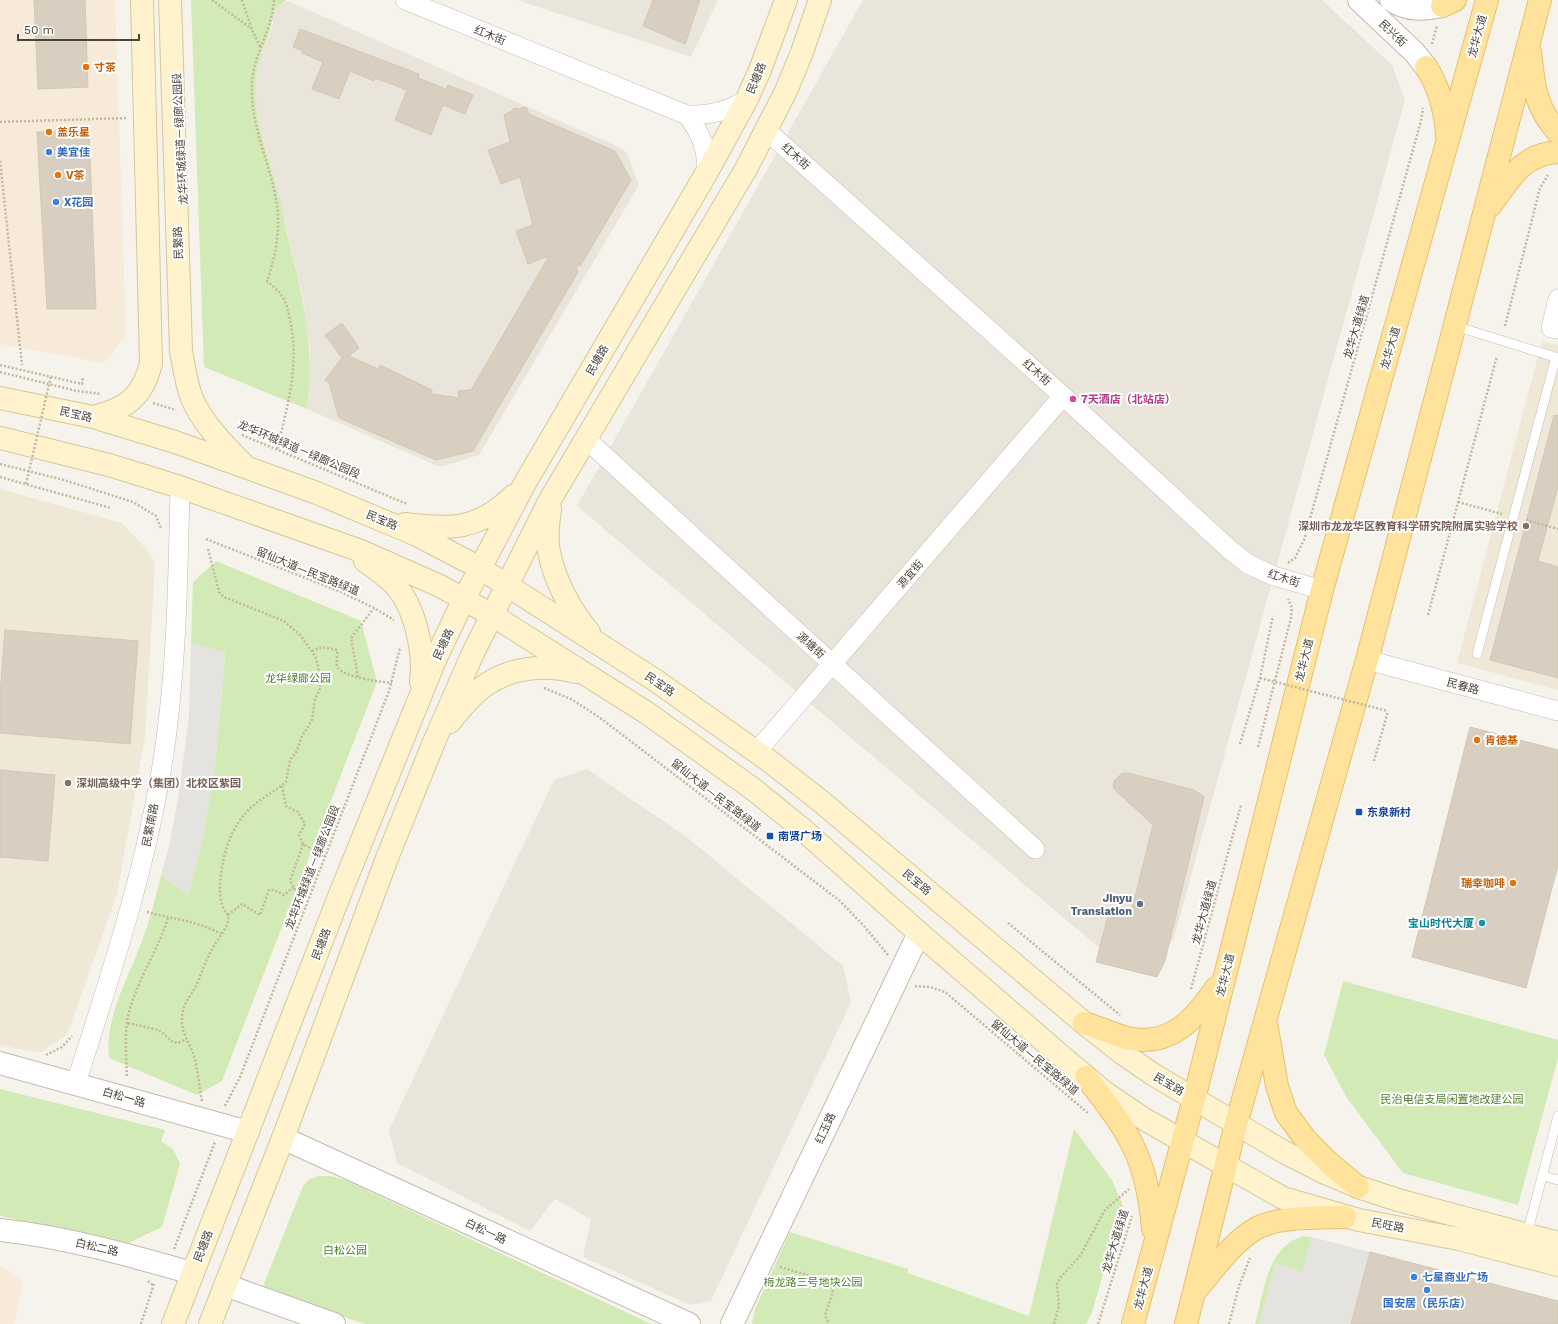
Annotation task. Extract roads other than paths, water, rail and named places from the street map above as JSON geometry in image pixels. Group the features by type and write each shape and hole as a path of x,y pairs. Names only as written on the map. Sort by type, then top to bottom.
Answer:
{"main road":[{"path":"93,417 116,411 134,398 146,379 151,363 142,0"},
{"name":"民繁路","path":"170,0 181,351 185,376 200,414 224,446 245,467"},
{"name":"民塘路","path":"173,1324 419,698 464,599 525,483 707,172 747,99 760,70 786,0"},
{"path":"210,1324 283,1138 387,858 434,742 492,615 551,498 587,440 746,169 766,130 802,52 820,0"},
{"name":"龙华大道","path":"1133,1324 1194,1099 1322,590 1446,152 1487,0"},
{"path":"1186,1324 1236,1124 1367,660 1540,0"},
{"path":"1529,40 1534,83 1539,106 1558,132"},
{"path":"1428,57 1442,104 1446,124 1446,152"},
{"path":"1484,216 1518,168 1534,157 1558,152"},
{"name":"民宝路","path":"0,398 93,417 175,442 317,493 417,535 480,568 655,680 757,752 818,798 1122,1053 1236,1124"},
{"path":"0,438 109,465 180,487 334,541 422,577 492,615 647,713 753,790 800,827 919,933 1086,1077 1144,1119 1226,1165"},
{"path":"383,521 423,526 446,527 467,525 491,515 525,483"},
{"path":"551,498 547,530 549,552 558,580 566,599 579,620 602,646"},
{"path":"334,541 383,574 395,585 407,603 422,653 423,670 419,698"},
{"path":"434,742 458,712 479,690 502,677 519,671 554,667 588,676"},
{"path":"1084,1022 1128,1038 1144,1039 1171,1033 1189,1023 1202,1009 1225,975"},
{"path":"1265,1021 1277,1086 1286,1113 1306,1140 1329,1163 1358,1187"},
{"path":"1086,1077 1114,1112 1135,1146 1148,1186 1154,1244"},
{"path":"1236,1124 1284,1152 1358,1187 1398,1200 1558,1243"},
{"name":"民旺路","path":"1226,1165 1283,1198 1345,1216 1459,1239 1558,1265"},
{"path":"1194,1293 1227,1253 1258,1228 1274,1223 1292,1220 1345,1216"}],"street":[{"name":"红木街","path":"405,0 687,115 721,112 736,106 747,99"},
{"name":"民兴街","path":"1359,0 1415,53 1428,57"},
{"path":"1390,0 1398,5 1413,9 1445,10"},
{"path":"687,115 696,126 702,139 707,154 707,172"},
{"name":"红木街","path":"766,130 1063,396 1229,549 1248,564 1274,576 1322,590"},
{"path":"1558,300 1551,328 1558,329"},
{"name":"源宜街","path":"757,752 1063,396"},
{"name":"源塘街","path":"587,440 1035,849"},
{"name":"民繁南路","path":"76,1083 136,893 164,753 176,626 180,487"},
{"name":"民春路","path":"1367,660 1558,711"},
{"name":"红玉路","path":"732,1324 919,933"},
{"name":"白松一路","path":"0,1063 248,1132"},
{"name":"白松一路","path":"283,1138 689,1324"},
{"name":"白松二路","path":"0,1230 77,1243 130,1255 192,1273"},
{"path":"226,1285 334,1324"}],"lane":[{"path":"1455,326 1557,357 1477,654"},
{"path":"1527,1234 1558,1116"},
{"path":"1542,1176 1558,1180"}],"place":[{"name":"寸茶","path":"86,67"},
{"name":"盖乐星","path":"49,132"},
{"name":"美宜佳","path":"49,152"},
{"name":"V茶","path":"58,175"},
{"name":"X花园","path":"56,202"},
{"name":"7天酒店（北站店）","path":"1073,399"},
{"name":"深圳市龙龙华区教育科学研究院附属实验学校","path":"1526,526"},
{"name":"肯德基","path":"1477,740"},
{"name":"深圳高级中学（集团）北校区紫园","path":"68,783"},
{"name":"东泉新村","path":"1359,812"},
{"name":"南贤广场","path":"770,836"},
{"name":"瑞幸咖啡","path":"1513,883"},
{"name":"Jinyu Translation","path":"1140,904"},
{"name":"宝山时代大厦","path":"1482,923"},
{"name":"七星商业广场","path":"1414,1277"},
{"name":"国安居（民乐店）","path":"1427,1290"}],"park label":[{"name":"龙华绿廊公园","path":"298,678"},
{"name":"民治电信支局闲置地改建公园","path":"1452,1099"},
{"name":"白松公园","path":"345,1250"},
{"name":"梅龙路三号地块公园","path":"813,1282"}]}
